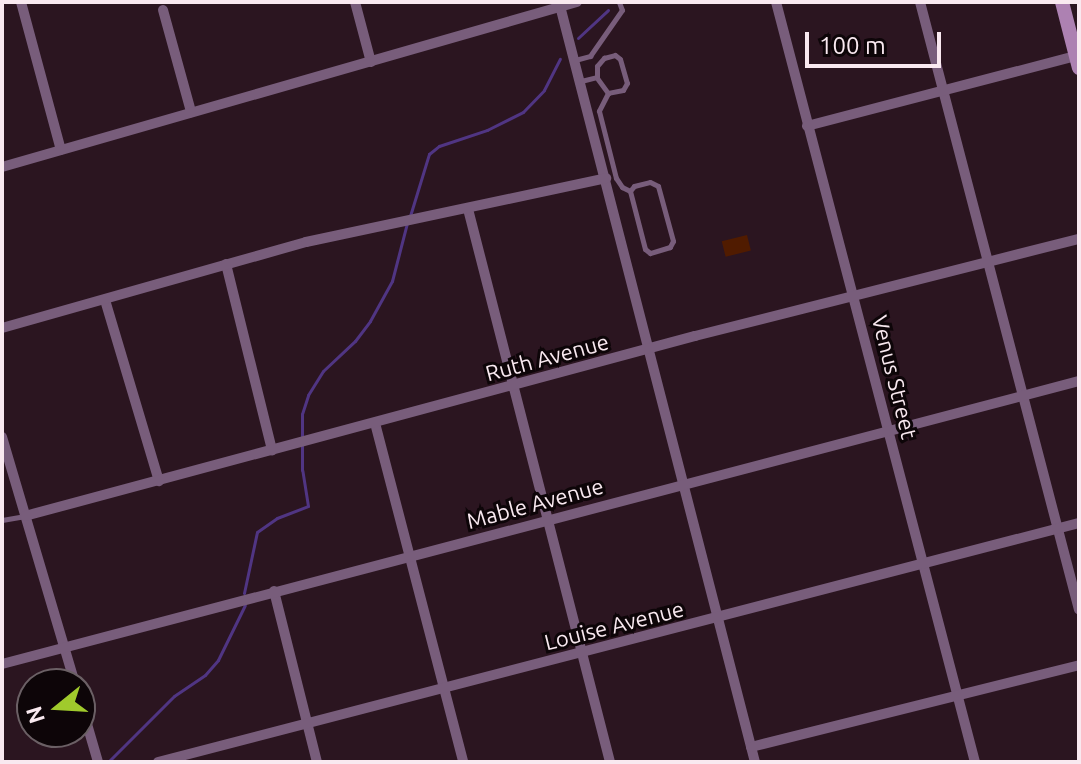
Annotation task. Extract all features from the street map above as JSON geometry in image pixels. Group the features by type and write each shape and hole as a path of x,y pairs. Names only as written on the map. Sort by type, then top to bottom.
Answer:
{"main road":[{"path":"1062,2 1077,62"},
{"path":"1072,2 1079,29"}],"street":[{"path":"21,2 61,150"},
{"path":"355,2 371,62"},
{"path":"2,167 371,62 559,4 577,2"},
{"name":"Venus Street","path":"776,2 975,762"},
{"path":"920,2 1079,610"},
{"path":"559,4 755,762"},
{"path":"163,10 191,112"},
{"path":"807,126 944,91 1077,62"},
{"path":"2,328 226,264 401,221 606,178"},
{"path":"468,209 610,762"},
{"name":"Ruth Avenue","path":"25,516 853,295 1079,239"},
{"path":"226,264 272,450"},
{"path":"105,300 159,481"},
{"name":"Mable Avenue","path":"2,664 1079,381"},
{"path":"375,423 463,762"},
{"path":"2,437 71,668"},
{"name":"Louise Avenue","path":"158,762 1079,523"},
{"path":"274,591 317,762"},
{"path":"751,747 1079,665"}],"lane":[{"path":"575,61 590,56 622,10 619,2"},
{"path":"610,55 620,59 627,83 623,90 608,93 597,77 599,61 610,55"},
{"path":"580,82 597,77"},
{"path":"608,93 599,111 622,187 630,191 645,249 650,253 670,247 673,241 658,186 650,182 634,186 630,191"},
{"path":"610,193 622,187"},
{"path":"2,520 25,516"}],"shaded area":[{"path":"747,235 751,251 726,257 722,241"}],"waterway":[{"path":"578,38 608,10"},
{"path":"410,216 429,154 439,146 487,130 523,112 544,90 560,59"},
{"path":"244,593 257,532 277,518 308,506 302,470 302,414 308,395 323,371 355,341 370,321 392,281 407,223"},
{"path":"108,762 174,696 205,675 218,660 245,605"}]}
